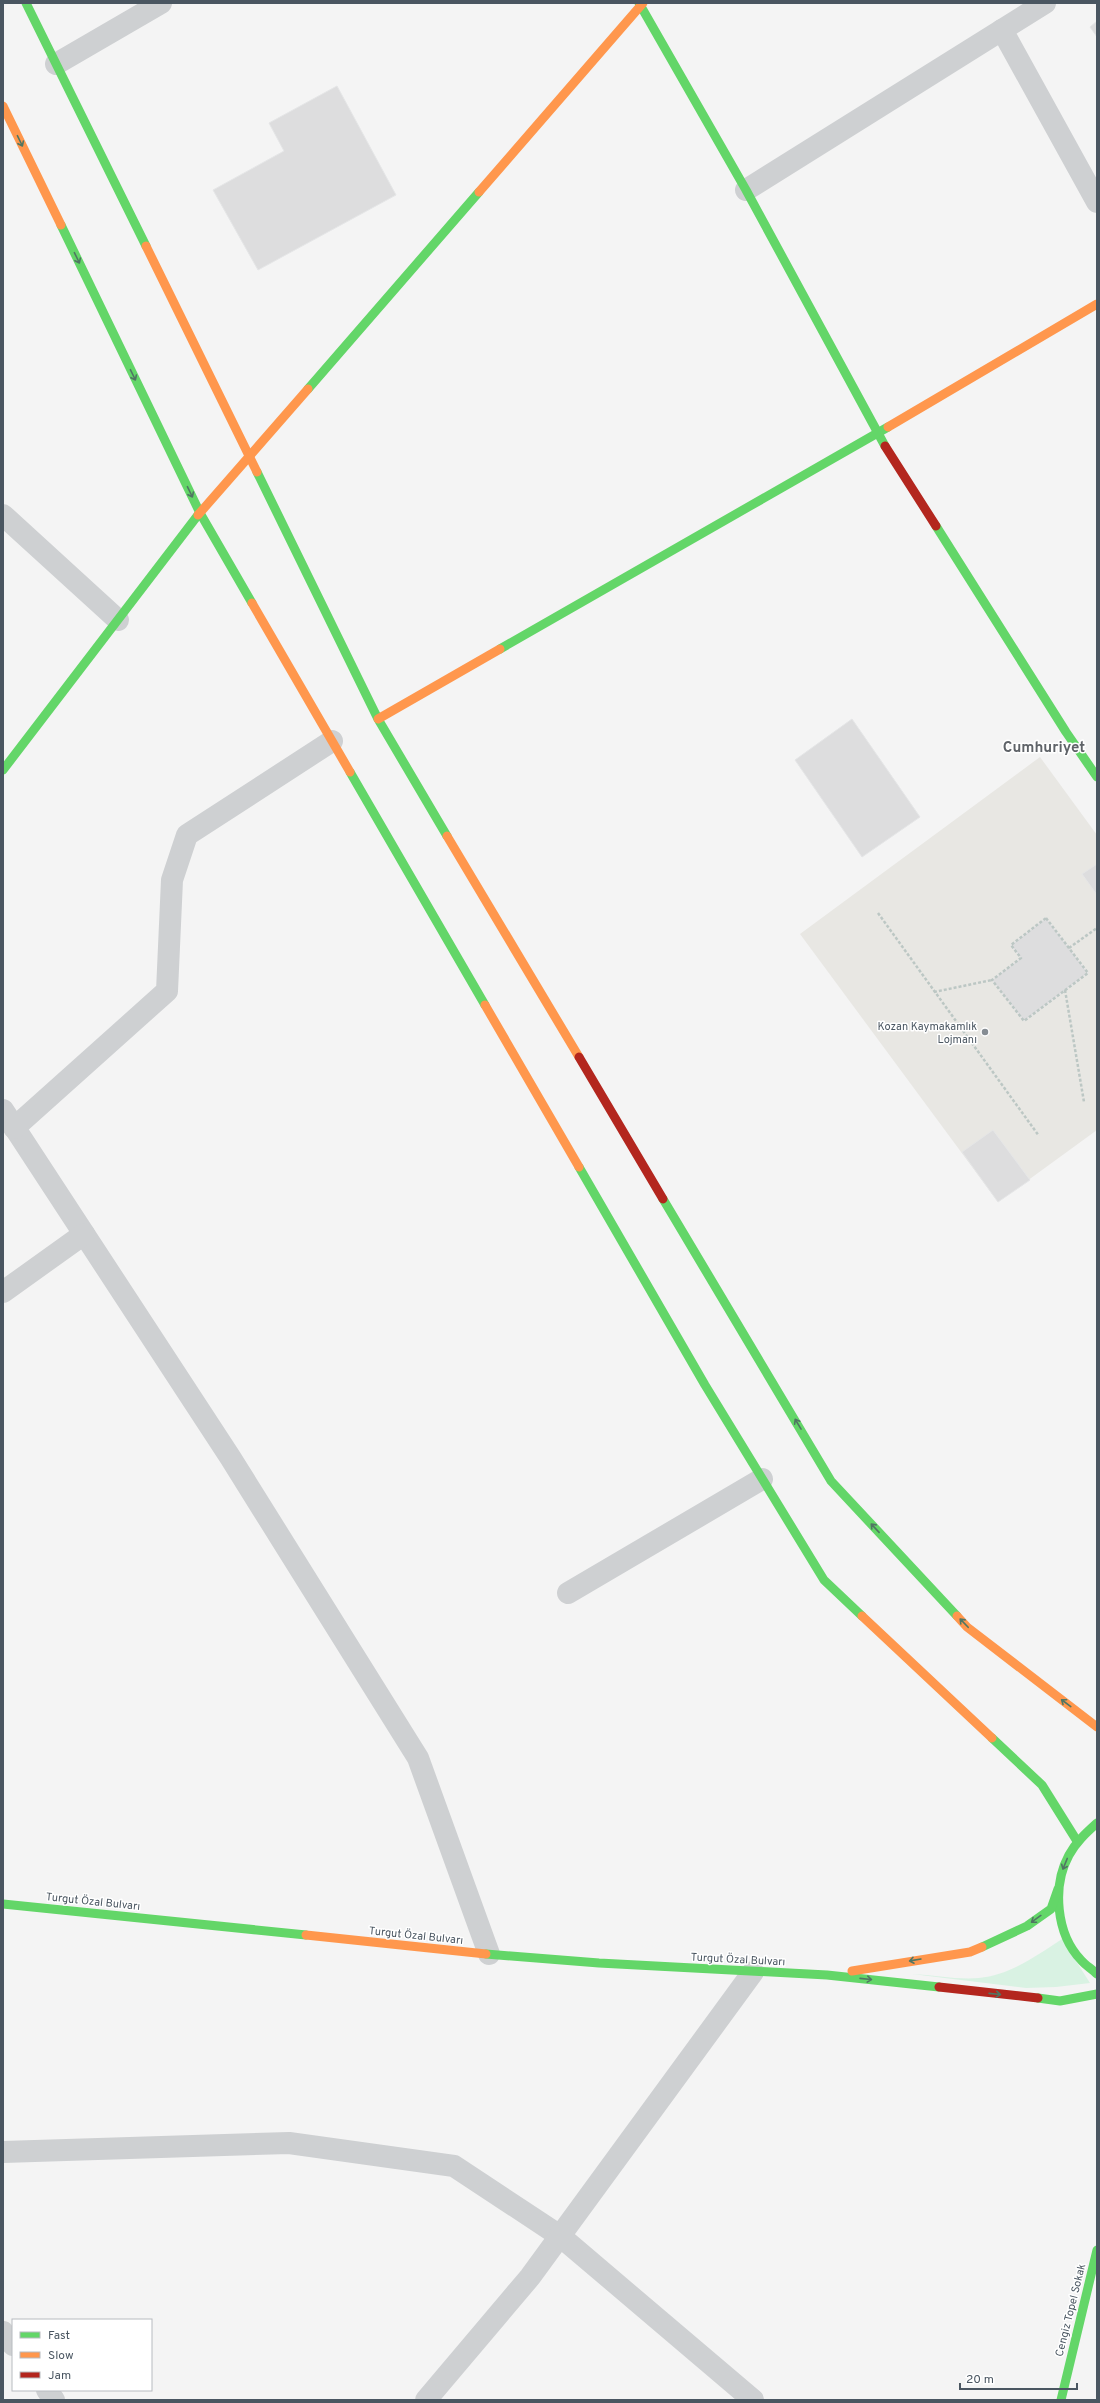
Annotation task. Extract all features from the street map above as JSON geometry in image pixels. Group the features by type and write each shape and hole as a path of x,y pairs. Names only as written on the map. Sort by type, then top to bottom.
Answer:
{"main road":[{"path":"26,3 248,458 378,719 831,1481 968,1627 1097,1727"},
{"path":"3,770 200,513 640,4 746,190 877,433 1066,732 1097,777"},
{"path":"3,106 200,513 701,1378 824,1580 1042,1785 1078,1841"},
{"path":"378,719 877,433 1097,304"},
{"name":"Turgut Özal Bulvarı","path":"827,1975 970,1952 1027,1926 1051,1909 1064,1864 1078,1841 1097,1823"},
{"name":"Turgut Özal Bulvarı","path":"1058,1889 1060,1918 1070,1946 1088,1969 1097,1974"},
{"name":"Turgut Özal Bulvarı","path":"3,1904 489,1954 753,1972 827,1975 1060,2002 1097,1994"},
{"name":"Cengiz Topel Sokak","path":"1061,2400 1097,2250"}],"street":[{"path":"56,64 161,3"},
{"path":"746,190 1045,3"},
{"path":"1002,30 1097,202"},
{"path":"3,515 118,620"},
{"path":"332,740 187,835 172,880 167,991 9,1119 230,1457 418,1758 489,1954"},
{"path":"3,1292 84,1234"},
{"path":"568,1593 762,1479"},
{"path":"426,2400 530,2277 753,1972"},
{"path":"3,2152 288,2142 454,2166 560,2236 753,2400"},
{"path":"3,2332 12,2344"},
{"path":"48,2391 54,2400"}],"path":[{"path":"878,913 1039,1136"},
{"path":"934,992 992,980 1021,958 1011,945 1046,918 1088,973 1024,1021 992,980"},
{"path":"1069,948 1097,928"},
{"path":"1065,990 1084,1102"}],"shaded area":[{"name":"Kozan Kaymakamlık Lojmanı","path":"1040,757 1097,835 1097,1130 998,1202 800,934"}],"green space":[{"path":"1062,1939 1090,1983 1056,1987 1026,1988 912,1974 963,1978 990,1976 1022,1964"}],"building":[{"path":"1097,21 1097,37 1090,27"},
{"path":"337,86 396,195 258,270 213,190 284,151 269,123"},
{"path":"852,719 920,817 862,857 795,760"},
{"path":"1097,864 1097,895 1082,874"},
{"path":"1046,918 1088,973 1024,1021 992,980 1021,958 1011,945"},
{"path":"993,1130 1030,1180 998,1202 962,1152"}],"traffic: fast":[{"path":"26,3 146,246"},
{"path":"639,3 746,190 885,446"},
{"path":"308,389 479,192"},
{"path":"61,225 200,513 252,603"},
{"path":"500,649 888,427"},
{"path":"257,472 378,719 447,836"},
{"path":"3,770 198,515"},
{"path":"936,526 1066,732 1097,777"},
{"path":"350,772 485,1005"},
{"path":"579,1167 705,1385 824,1580 862,1616"},
{"path":"663,1199 831,1481 957,1616"},
{"path":"992,1738 1042,1785 1077,1841"},
{"path":"1097,1823 1085,1834 1069,1855 1060,1881 1059,1895 1059,1909 1066,1937 1084,1964 1097,1974"},
{"path":"982,1947 1027,1926 1051,1909 1058,1889"},
{"path":"3,1904 306,1935"},
{"path":"486,1954 599,1963 827,1975 939,1987"},
{"path":"1038,1998 1060,2001 1097,1994"},
{"path":"1061,2400 1097,2250"}],"traffic: slow":[{"path":"479,192 643,3"},
{"path":"3,106 61,225"},
{"path":"146,246 257,472"},
{"path":"888,427 1097,304"},
{"path":"198,515 308,389"},
{"path":"252,603 350,772"},
{"path":"378,719 500,649"},
{"path":"447,836 579,1057"},
{"path":"485,1005 579,1167"},
{"path":"862,1616 992,1738"},
{"path":"957,1616 967,1627 1097,1727"},
{"path":"306,1935 486,1954"},
{"path":"852,1971 970,1952 982,1947"}],"traffic: jam":[{"path":"885,446 936,526"},
{"path":"579,1057 663,1199"},
{"path":"939,1987 1038,1998"}],"place":[{"name":"Kozan Kaymakamlık Lojmanı","path":"985,1032"}],"district":[{"name":"Cumhuriyet","path":"1044,747"}]}
